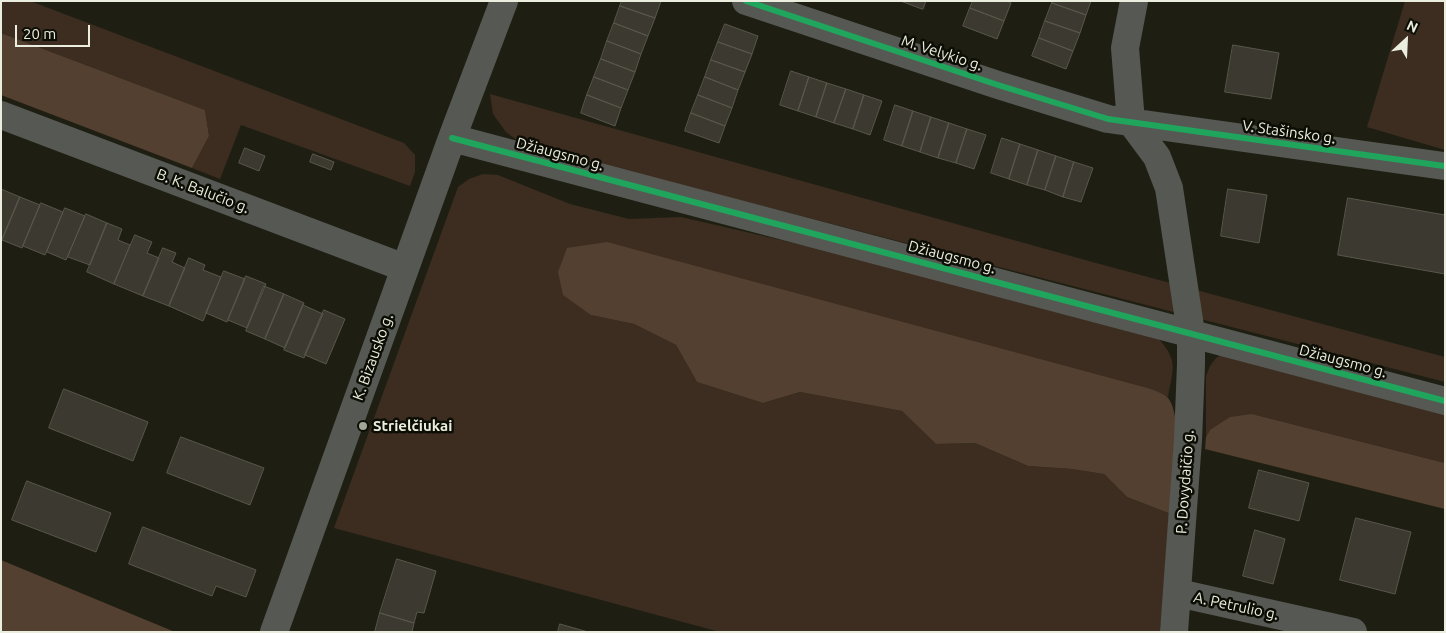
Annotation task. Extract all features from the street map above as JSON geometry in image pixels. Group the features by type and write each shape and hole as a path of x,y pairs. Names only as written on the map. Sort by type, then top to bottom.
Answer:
{"street":[{"name":"K. Bizausko g.","path":"274,632 452,138 504,1"},
{"name":"M. Velykio g.","path":"746,1 998,85 1108,119 1131,122"},
{"path":"1131,122 1125,48 1134,1"},
{"name":"B. K. Balučio g.","path":"1,115 405,268"},
{"name":"V. Stašinsko g.","path":"1131,122 1444,166"},
{"name":"P. Dovydaičio g.","path":"1131,122 1157,157 1169,188 1191,333 1188,430 1174,632"},
{"name":"Džiaugsmo g.","path":"452,138 1445,401"},
{"name":"A. Petrulio g.","path":"1178,593 1353,632"}],"shaded area":[{"path":"1,1 30,1 404,143 415,155 415,172 410,186 241,125 220,179 192,168 209,136 205,110 1,33"},
{"path":"1405,1 1445,1 1445,150 1367,127"},
{"path":"1,33 205,110 209,136 192,168 1,95"},
{"path":"490,94 1096,263 1445,357 1445,382 522,144 506,132 493,114"},
{"path":"483,174 498,175 570,204 629,219 681,217 846,255 1158,338 1165,346 1172,360 1173,372 1168,397 1151,389 591,315 634,324 676,345 697,382 763,403 800,392 902,411 936,444 975,443 1028,466 1072,469 1104,474 1127,497 1171,514 1160,632 720,632 334,528 458,187 469,179"},
{"path":"607,242 1151,389 1165,395 1173,407 1177,436 1171,514 1127,497 1104,474 1072,469 1028,466 975,443 936,444 902,411 800,392 763,403 697,382 676,345 634,324 591,315 563,295 558,272 567,248"},
{"path":"1223,354 1445,414 1445,463 1252,414 1210,430 1206,437 1206,376 1216,358"},
{"path":"1252,414 1445,463 1445,509 1205,449 1206,437 1210,430 1230,417"},
{"path":"1,560 175,632 1,632"}],"building":[{"path":"622,1 661,1 655,18 620,6"},
{"path":"901,1 926,1 923,9"},
{"path":"973,1 1007,1 1011,3 1004,21 970,8"},
{"path":"1053,1 1091,1 1086,15 1052,3"},
{"path":"1052,3 1086,15 1080,33 1045,21"},
{"path":"620,6 655,18 648,36 614,23"},
{"path":"970,8 1004,21 997,39 963,26"},
{"path":"1045,21 1080,33 1073,51 1039,38"},
{"path":"614,23 648,36 641,54 607,41"},
{"path":"725,24 758,36 752,54 718,42"},
{"path":"1039,38 1073,51 1066,69 1032,56"},
{"path":"607,41 641,54 635,72 601,59"},
{"path":"718,42 752,54 745,72 711,60"},
{"path":"1233,45 1279,53 1271,99 1225,92"},
{"path":"601,59 635,72 628,90 594,77"},
{"path":"711,60 745,72 738,90 705,77"},
{"path":"791,71 809,77 798,111 780,105"},
{"path":"594,77 628,90 621,108 587,95"},
{"path":"705,77 738,90 732,108 698,95"},
{"path":"809,77 827,83 816,117 798,111"},
{"path":"827,83 846,89 834,123 816,117"},
{"path":"846,89 864,95 853,129 834,123"},
{"path":"587,95 621,108 615,126 581,113"},
{"path":"698,95 732,108 725,126 691,113"},
{"path":"864,95 882,101 870,135 853,129"},
{"path":"895,105 913,111 902,146 884,140"},
{"path":"913,111 931,117 920,152 902,146"},
{"path":"691,113 725,126 719,143 685,131"},
{"path":"931,117 949,123 938,158 920,152"},
{"path":"949,123 967,129 956,163 938,158"},
{"path":"967,129 986,135 974,169 956,163"},
{"path":"1002,138 1020,144 1009,179 991,173"},
{"path":"1020,144 1038,150 1027,185 1009,179"},
{"path":"245,148 265,156 259,171 239,163"},
{"path":"1038,150 1056,156 1045,190 1027,185"},
{"path":"313,154 334,162 331,170 310,162"},
{"path":"1056,156 1074,162 1063,197 1045,190"},
{"path":"1074,162 1093,168 1081,202 1063,197"},
{"path":"1,189 20,197 2,240 1,239"},
{"path":"1228,189 1267,195 1259,243 1221,236"},
{"path":"20,197 40,205 22,248 2,240"},
{"path":"1348,198 1445,215 1445,274 1338,255"},
{"path":"41,203 63,212 45,255 23,246"},
{"path":"65,208 85,216 66,260 47,252"},
{"path":"86,214 107,223 90,265 68,257"},
{"path":"107,223 122,229 118,240 130,245 114,284 87,272"},
{"path":"135,235 152,242 147,253 159,258 143,296 114,284"},
{"path":"163,248 176,253 172,262 185,268 169,306 143,296"},
{"path":"189,258 205,265 203,270 221,277 203,321 169,306"},
{"path":"224,271 245,279 227,322 206,313"},
{"path":"246,276 266,284 247,328 228,320"},
{"path":"264,286 284,294 265,339 246,331"},
{"path":"284,294 304,303 285,348 265,339"},
{"path":"303,305 323,314 304,358 284,350"},
{"path":"324,310 345,319 326,364 305,355"},
{"path":"64,389 148,422 133,461 49,428"},
{"path":"181,437 264,468 250,505 167,473"},
{"path":"1259,470 1309,483 1299,521 1249,508"},
{"path":"27,481 111,513 96,552 12,520"},
{"path":"1356,518 1411,532 1395,594 1340,580"},
{"path":"143,527 256,570 246,597 216,586 212,596 129,564"},
{"path":"1255,530 1285,539 1273,584 1243,576"},
{"path":"397,559 436,571 424,613 417,612 414,623 380,613"},
{"path":"380,613 414,623 412,632 375,632"},
{"path":"560,624 588,632 558,632"}],"cycle path":[{"path":"746,1 998,85 1108,119 1444,166"},
{"path":"452,138 1445,401"}],"place":[{"name":"Strielčiukai","path":"363,426"}]}
